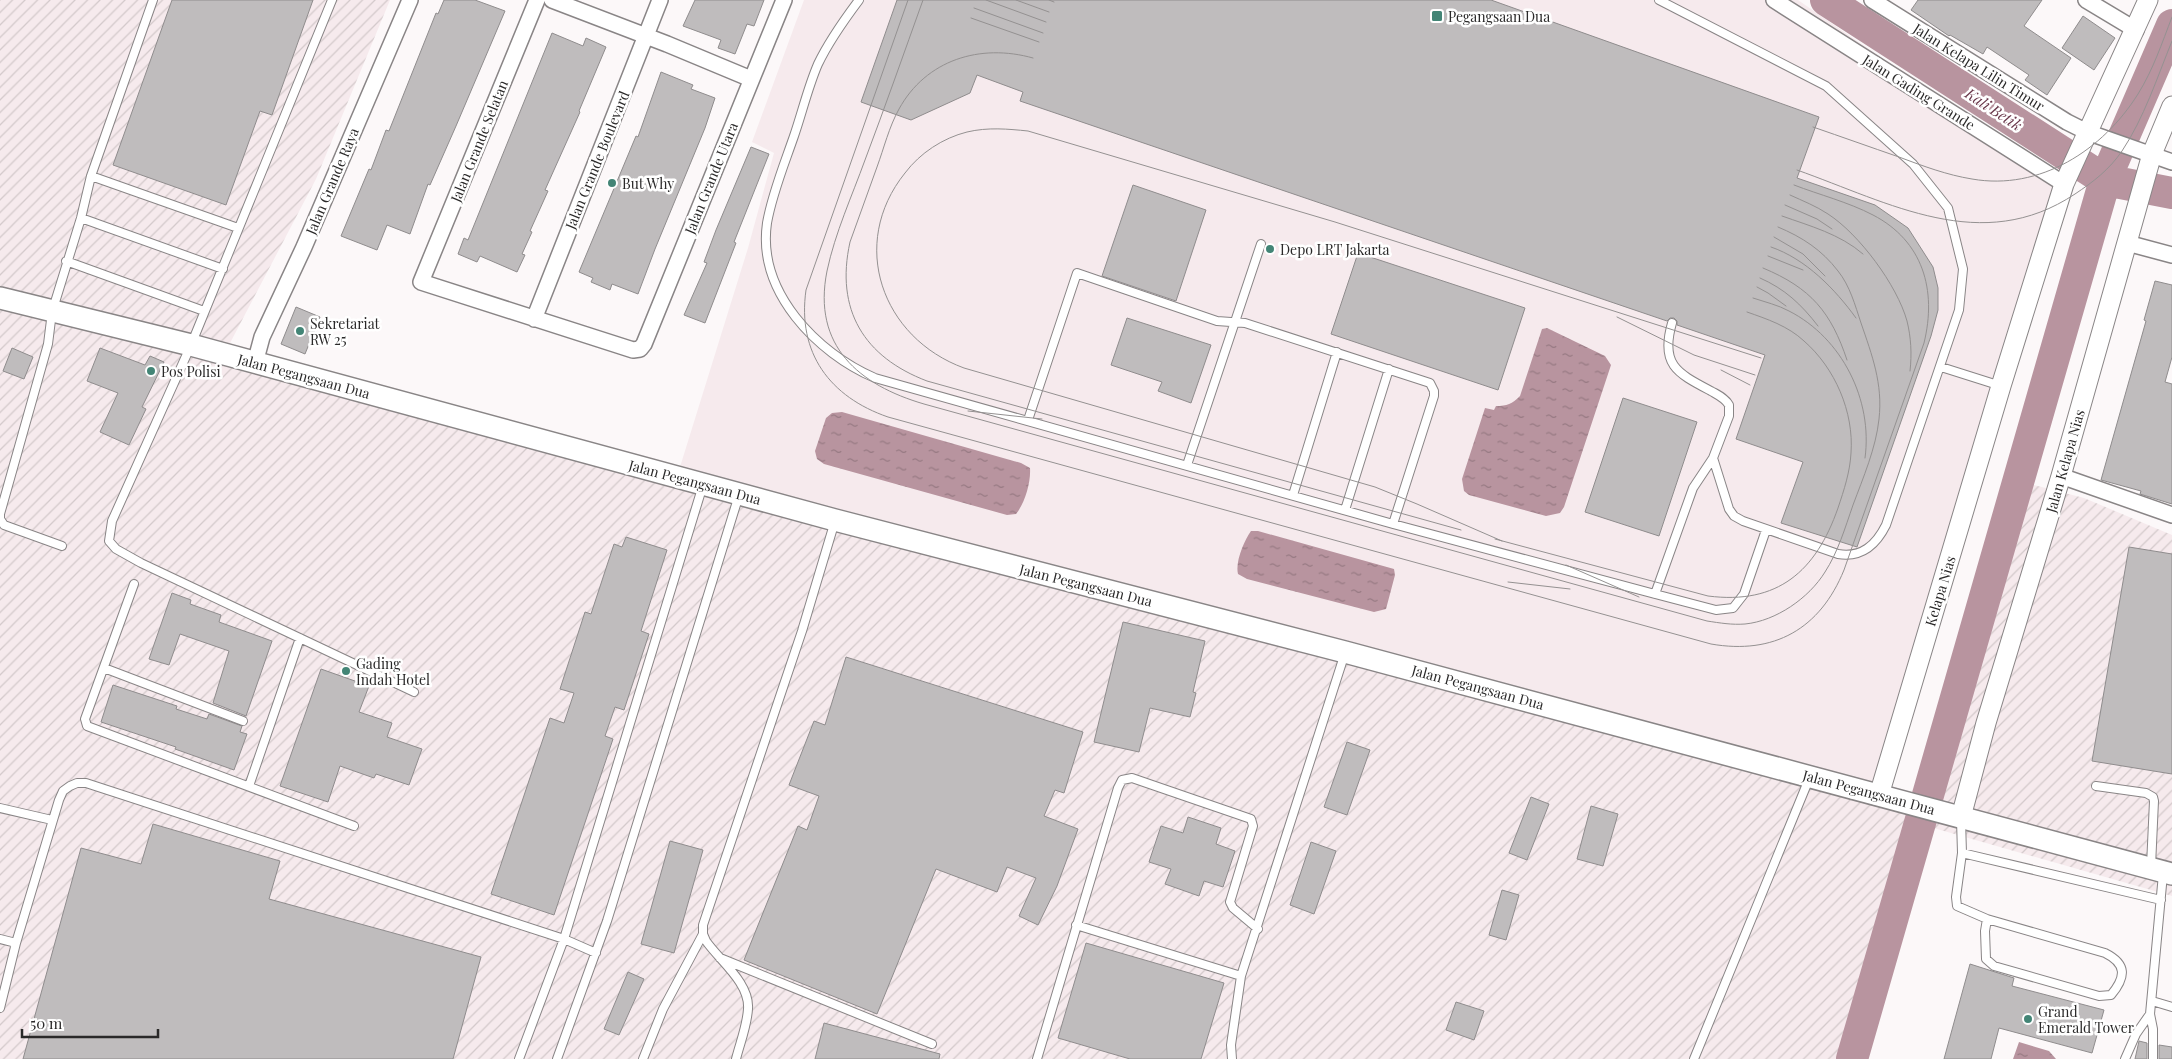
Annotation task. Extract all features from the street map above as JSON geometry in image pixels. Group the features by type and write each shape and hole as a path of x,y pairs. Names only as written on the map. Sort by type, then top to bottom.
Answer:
{"main road":[{"name":"Jalan Pegangsaan Dua","path":"0,298 191,345 835,520 1345,652 2162,871"}],"street":[{"name":"Jalan Grande Raya","path":"255,363 262,336 304,247 410,0"},
{"name":"Jalan Grande Selatan","path":"534,319 421,282 537,0"},
{"path":"552,0 750,79"},
{"name":"Jalan Grande Boulevard","path":"534,319 660,0"},
{"name":"Jalan Grande Utara","path":"534,319 634,350 640,349 644,344 750,79 784,0"},
{"name":"Jalan Gading Grande","path":"1774,0 2064,184"},
{"name":"Jalan Kelapa Lilin Timur","path":"1872,0 2086,135 2112,140 2172,162"},
{"path":"2086,0 2136,30"},
{"path":"2001,386 2064,184 2136,30 2148,0"},
{"name":"Jalan Kelapa Nias","path":"1957,816 2061,476 2147,174 2148,153 2172,106"},
{"path":"2128,243 2172,255"},
{"name":"Kelapa Nias","path":"1886,797 2001,386"},
{"path":"2061,476 2172,515"}],"lane":[{"path":"62,546 4,525 0,519 1,508 48,344 52,312 66,261 81,218 91,176 153,0"},
{"path":"332,0 191,345 112,521 109,541 116,549 141,563 414,692"},
{"path":"859,0 838,29 818,65 772,201 767,225 767,247 776,283 785,302 810,334 842,360 861,372 875,378 1393,524 1716,610 1733,608 1744,594 1766,530"},
{"path":"1659,0 1826,86 1913,164 1948,208 1963,269 1959,310 1941,367 1886,525 1880,538 1872,546 1854,555 1838,554 1766,530 1734,516 1729,509 1713,458"},
{"path":"91,176 238,228"},
{"path":"81,218 223,269"},
{"path":"1187,465 1261,244"},
{"path":"66,261 204,311"},
{"path":"1028,420 1077,273 1217,321 1245,323 1426,380 1430,383 1434,391 1393,524"},
{"path":"1655,594 1693,488 1713,458 1729,416 1729,406 1722,398 1688,380 1675,370 1667,347 1672,323"},
{"path":"1294,495 1337,352"},
{"path":"1941,367 2001,386"},
{"path":"1345,510 1389,369"},
{"path":"519,1059 564,939 703,484"},
{"path":"557,1059 596,953 739,494"},
{"path":"736,1059 748,1009 747,996 738,980 706,942 703,934 703,925 802,631 835,520"},
{"path":"134,584 85,719 87,726 354,826"},
{"path":"249,786 300,638"},
{"path":"1232,1059 1231,1045 1242,976 1345,652"},
{"path":"104,668 243,721"},
{"path":"1694,1059 1810,776"},
{"path":"1037,1059 1076,925 1122,780 1132,778 1251,818 1252,826 1230,902 1233,908 1258,929"},
{"path":"0,1008 16,942 52,820 63,791 77,782 86,783 564,939 596,953"},
{"path":"2096,786 2146,793 2153,797 2154,801 2162,871 2150,1014 2153,1029 2153,1059"},
{"path":"0,808 52,820"},
{"path":"1957,816 1962,853 1958,873 1957,904 1987,919 2106,953 2118,960 2123,971 2119,986 2111,995 2099,996 1994,966 1986,959 1985,931 1987,919"},
{"path":"1962,853 2161,900"},
{"path":"1076,925 1242,976"},
{"path":"643,1059 663,1009 703,934"},
{"path":"0,939 16,942"},
{"path":"717,956 932,1044"},
{"path":"2152,1001 2172,1007"},
{"path":"2125,1059 2136,1034 2150,1014"}],"shaded area":[{"path":"0,0 390,0 316,179 229,345 1930,807 2019,481 2084,498 2172,535 2172,896 1930,827 1865,1059 0,1059"},
{"name":"Depo LRT Jakarta","path":"804,0 1798,0 2063,184 1878,792 680,467 748,248 774,153 752,142"}],"water":[{"path":"1547,328 1605,356 1611,365 1564,507 1560,513 1546,516 1469,495 1464,491 1462,479 1485,408 1494,410 1496,406 1509,404 1520,396 1542,329"},
{"path":"842,412 1021,463 1030,468 1025,498 1016,514 1007,515 824,464 817,459 815,451 826,418 832,413"},
{"path":"1251,531 1258,531 1394,569 1395,575 1386,609 1374,612 1247,579 1238,574 1237,569 1241,552"},
{"path":"2019,1042 2049,1051 2056,1059 2013,1059"}],"building":[{"path":"172,0 313,0 272,115 260,111 226,205 113,165"},
{"path":"444,0 475,0 505,11 430,185 428,184 410,234 387,225 377,250 341,236 369,169 371,170 386,130 389,131 436,13 438,14"},
{"path":"695,0 764,0 754,26 747,24 735,54 718,48 721,40 683,26"},
{"path":"897,0 1491,0 1819,117 1797,178 1875,205 1908,228 1933,267 1938,288 1938,310 1931,336 1857,547 1781,523 1803,462 1736,439 1765,355 1677,325 1677,321 1674,318 1670,318 1667,321 1020,101 1023,92 977,75 970,93 911,120 861,102"},
{"path":"1918,0 2042,0 2024,26 2071,58 2047,95 2025,80 2029,75 1987,47 1983,54 1949,36 1911,10"},
{"path":"2083,16 2115,38 2094,70 2062,48"},
{"path":"552,33 583,46 586,38 606,47 580,112 545,190 548,191 530,231 532,232 522,254 525,255 517,272 480,256 477,262 458,254 464,238 468,240"},
{"path":"661,72 693,85 691,89 715,98 705,128 638,294 612,284 610,290 591,282 593,278 579,272 636,136 638,137"},
{"path":"751,147 769,154 734,242 736,243 705,323 684,315 707,263 704,262 716,230"},
{"path":"1133,185 1206,210 1176,301 1102,276"},
{"path":"1358,253 1525,308 1498,390 1331,334"},
{"path":"2155,281 2172,285 2172,357 2165,382 2172,384 2172,504 2140,494 2141,491 2101,480 2146,321 2144,320"},
{"name":"Sekretariat RW 25","path":"296,307 320,317 305,354 281,344"},
{"path":"1127,318 1211,345 1191,403 1158,391 1162,382 1111,365"},
{"path":"12,348 33,357 24,379 3,371"},
{"path":"100,348 145,365 150,356 164,362 142,407 146,409 129,445 100,432 118,393 87,381"},
{"path":"1623,398 1697,422 1659,536 1585,512"},
{"path":"626,537 667,550 641,631 649,634 624,710 615,707 605,736 613,739 554,915 491,894 550,718 564,723 574,693 560,689 585,612 591,614 614,544 622,547"},
{"path":"2129,547 2172,554 2172,774 2092,761"},
{"path":"172,593 191,600 190,604 221,615 219,622 272,641 246,716 213,703 229,651 180,634 169,665 149,659"},
{"path":"1123,622 1205,641 1193,692 1196,693 1190,717 1150,708 1139,752 1094,742"},
{"path":"846,657 1083,732 1064,793 1055,790 1044,816 1078,829 1057,886 1038,925 1019,916 1036,878 1007,867 997,892 936,869 877,1014 744,960 798,826 807,830 819,796 789,785 814,721 825,725"},
{"path":"321,669 369,686 359,712 392,723 387,737 422,749 409,785 376,774 374,778 340,766 328,802 280,786"},
{"path":"113,685 177,706 176,709 207,719 209,714 242,726 240,732 247,734 234,770 175,749 176,747 101,722"},
{"path":"1347,742 1370,750 1347,815 1324,807"},
{"path":"1531,797 1549,804 1527,860 1509,853"},
{"path":"1591,806 1618,814 1603,866 1577,859"},
{"path":"1188,817 1221,828 1216,844 1235,851 1223,887 1204,881 1199,896 1165,884 1171,869 1149,862 1161,826 1183,833"},
{"path":"153,824 280,861 269,899 481,957 453,1059 23,1059 81,848 141,864"},
{"path":"670,841 703,850 674,953 641,944"},
{"path":"1311,842 1336,851 1314,914 1290,905"},
{"path":"1502,890 1519,895 1506,940 1489,935"},
{"path":"1086,943 1224,983 1201,1059 1130,1059 1058,1038"},
{"name":"Grand Emerald Tower","path":"1970,964 2014,978 2012,986 2104,1010 2092,1053 1999,1028 1991,1059 1944,1059"},
{"path":"628,972 644,979 619,1035 604,1029"},
{"path":"1456,1002 1484,1011 1474,1040 1446,1030"},
{"path":"824,1023 940,1054 939,1059 815,1059"},
{"path":"2139,1041 2147,1043 2147,1059 2135,1059"},
{"path":"2159,1045 2172,1047 2172,1059 2159,1059"}],"waterway":[{"name":"Kali Betik","path":"1826,0 2105,180 2172,193"},
{"path":"1852,1059 2105,180 2172,25"}],"tram line":[{"path":"908,0 806,290 805,313 807,334 813,353 822,370 834,385 849,398 888,417 1711,644 1734,646 1755,645 1774,641 1792,633 1808,622 1822,608 1834,591 1844,570 1924,343 1928,323 1929,304 1927,286 1915,253 1904,239 1890,226 1863,210 1794,185"},
{"path":"923,0 839,229 827,271 824,297 827,321 834,341 846,358 861,373 879,386 924,404 1707,621 1726,624 1757,622 1780,613 1801,599 1818,582 1830,564 1841,540 1869,463 1879,419 1880,406 1876,370 1849,289 1832,263 1818,250 1795,235 1778,227"},
{"path":"986,0 1046,22"},
{"path":"1016,0 1049,12"},
{"path":"1049,0 1054,2"},
{"path":"974,8 1043,33"},
{"path":"1813,127 1944,173 1972,179 1997,181 2022,179 2045,172 2067,162 2088,149 2107,133 2124,114 2148,76 2172,17"},
{"path":"971,18 1039,42"},
{"path":"1797,170 1901,208 1936,218 1971,222 2005,221 2040,212 2075,194 2100,175 2117,158 2144,111 2172,41"},
{"path":"1033,58 994,53 974,55 939,67 910,92 895,116 850,242 846,267 847,289 851,310 859,328 871,344 886,359 905,371 927,381 1461,530"},
{"path":"1502,541 1375,487 964,368 936,354 912,335 894,312 882,286 877,258 879,229 888,201 911,166 941,142 975,130 1028,131 1335,222 1761,358"},
{"path":"1790,195 1819,208 1840,223 1864,247 1886,277 1895,292 1907,321 1911,346 1910,371"},
{"path":"1785,205 1817,219 1832,229"},
{"path":"1782,216 1835,236 1863,254"},
{"path":"1774,237 1803,254 1825,276"},
{"path":"1771,247 1796,259 1819,276 1839,296 1856,318"},
{"path":"1768,256 1803,270"},
{"path":"1763,268 1794,284 1817,304 1834,328 1847,360"},
{"path":"1760,278 1792,298 1818,326"},
{"path":"1757,287 1786,306"},
{"path":"1753,298 1785,309 1808,323 1824,337 1838,354 1850,373 1864,414 1865,458"},
{"path":"1495,539 1708,596 1733,597 1755,595 1774,589 1791,579 1806,566 1829,530 1844,488 1851,453 1851,438 1846,407 1825,364 1804,341 1784,327 1747,312"},
{"path":"1617,317 1694,355 1755,375"},
{"path":"1721,370 1750,385"},
{"path":"968,411 1042,419"},
{"path":"1566,565 1639,597"},
{"path":"1508,582 1570,589"}],"place":[{"name":"Pegangsaan Dua","path":"1437,16"},
{"name":"But Why","path":"612,183"},
{"name":"Depo LRT Jakarta","path":"1270,249"},
{"name":"Sekretariat RW 25","path":"300,331"},
{"name":"Pos Polisi","path":"151,371"},
{"name":"Gading Indah Hotel","path":"346,671"},
{"name":"Grand Emerald Tower","path":"2028,1019"}]}
